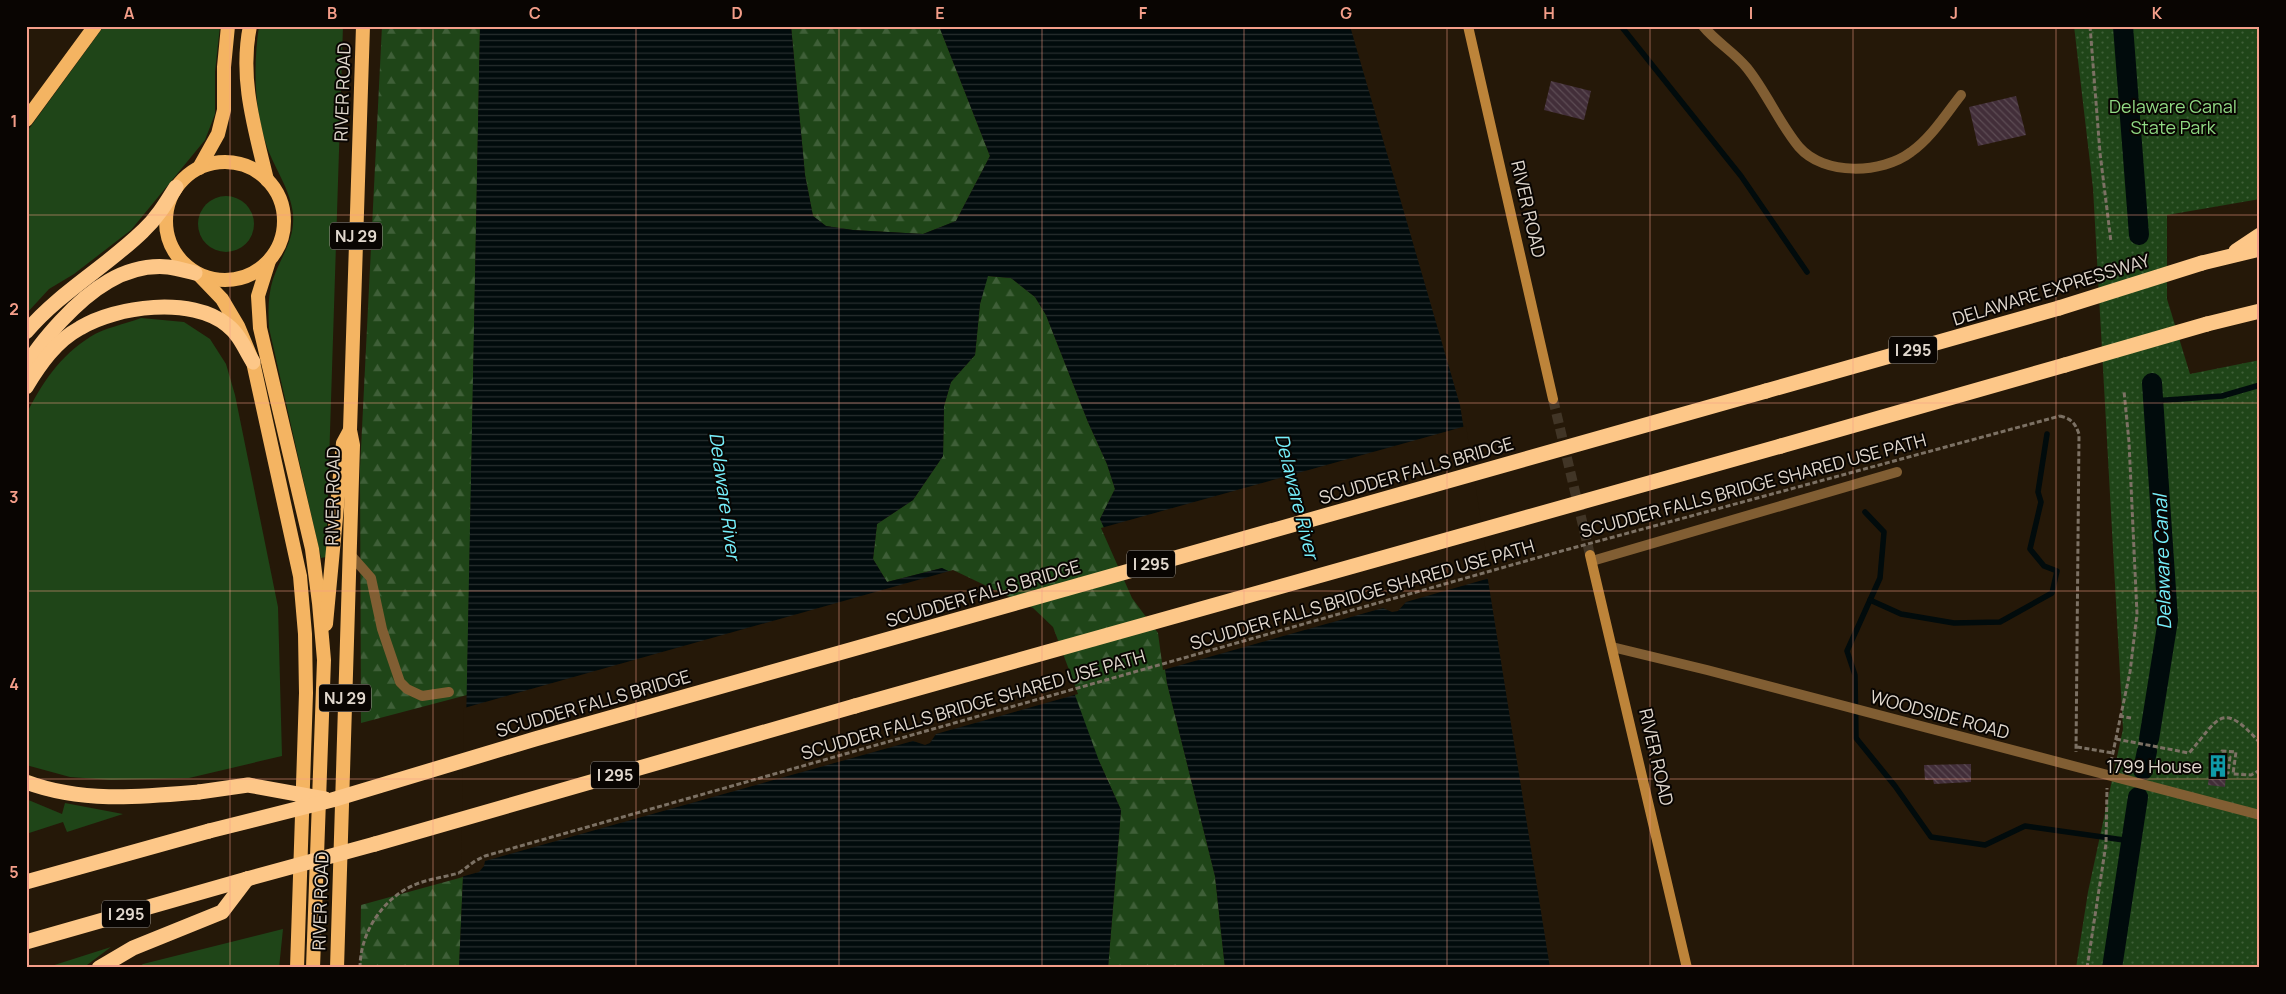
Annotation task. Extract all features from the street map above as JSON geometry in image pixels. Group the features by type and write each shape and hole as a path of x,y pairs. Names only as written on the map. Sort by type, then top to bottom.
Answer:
{"highway":[{"path":"26,120 95,26"},
{"path":"199,168 218,134 224,110 224,67 228,26"},
{"path":"250,26 247,48 247,88 250,115 267,180"},
{"name":"RIVER ROAD","path":"337,968 353,445 350,430 363,26"},
{"path":"26,332 41,314 58,299 144,230 159,214 176,187 186,176 199,168 216,162 235,163 252,169 267,180 278,195 283,212 284,230 279,246 269,261 258,296 260,328 312,550 322,650 313,968"},
{"path":"176,187 168,202 165,218 166,234 172,249 182,262 222,300 238,326 253,362 300,576 305,634 306,693 297,968"},
{"path":"2226,257 2260,235"},
{"name":"DELAWARE EXPRESSWAY","path":"1766,391 2059,308 2202,263 2260,249"},
{"path":"26,367 42,342 75,305 105,283 120,275 152,267 169,267 216,280 235,280 254,273 269,261"},
{"path":"26,387 39,365 52,350 80,327 102,318 144,308 183,308 214,317 235,332 253,362"},
{"name":"I 295","path":"26,942 2207,324 2260,311"},
{"name":"SCUDDER FALLS BRIDGE","path":"26,882 209,830 332,800 545,736 1766,391"},
{"path":"322,650 330,602 344,443 350,430"},
{"path":"26,782 65,793 112,797 199,792 248,786 332,800"},
{"path":"98,968 133,948 222,912 247,879"}],"main road":[{"name":"RIVER ROAD","path":"1468,26 1554,399"},
{"name":"RIVER ROAD","path":"1591,558 1687,968"}],"street":[{"path":"1703,26 1746,66 1799,147 1820,163 1836,168 1852,169 1876,166 1911,153 1923,142 1961,95"},
{"path":"1591,558 1897,472"},
{"path":"349,553 370,578 382,629 400,682 407,689 422,696 449,692"},
{"name":"WOODSIDE ROAD","path":"1612,648 1630,650 2260,815"}],"path":[{"path":"2090,26 2100,153 2111,242"},
{"path":"2110,764 2130,672 2137,614 2124,391"},
{"name":"SCUDDER FALLS BRIDGE SHARED USE PATH","path":"360,968 366,933 386,904 415,885 459,873 485,856 1537,558 2060,416 2070,418 2076,425 2079,434 2077,747 2113,754"},
{"path":"2119,716 2131,718"},
{"path":"2116,739 2189,753 2210,725 2225,717 2233,718 2239,722 2260,743"},
{"path":"2233,774 2236,752 2222,751 2221,758 2230,758 2227,773 2233,774 2251,775 2260,770"},
{"path":"2087,968 2106,844 2107,786"}],"green space":[{"path":"104,26 220,26 215,72 215,114 205,140 131,230 74,274 49,289 26,314 26,133"},
{"path":"259,26 343,26 326,557 321,558 269,328 271,285 290,240 293,214 286,188 267,147 259,117 255,72"},
{"path":"382,26 480,26 467,695 361,723 360,469"},
{"path":"791,26 939,26 990,156 956,221 923,234 853,230 826,226 813,216 805,175"},
{"name":"Delaware Canal State Park","path":"2074,26 2260,26 2260,199 2167,215 2167,299 2190,374 2260,360 2260,968 2076,968 2088,892 2123,729 2093,188"},
{"path":"226,196 237,198 246,204 252,213 254,224 252,235 246,244 237,250 226,252 215,250 206,244 200,235 198,224 200,213 206,204 215,198"},
{"path":"987,276 1011,278 1035,297 1046,315 1088,422 1107,464 1115,489 1100,519 1160,632 1167,683 1215,876 1225,968 1108,968 1121,810 1099,761 942,568 887,582 873,559 877,524 913,500 943,456 944,406 951,382 975,355 980,304"},
{"path":"141,318 184,322 210,339 226,364 235,395 278,607 282,756 189,778 111,780 70,777 26,765 26,415 38,392 69,353 90,337 102,331"},
{"path":"26,799 62,814 65,803 123,814 67,832 63,822 26,834"},
{"path":"463,877 459,968 360,968 361,905"},
{"path":"283,929 279,968 137,968 143,964"},
{"path":"111,947 83,968 45,968"}],"water":[{"name":"Delaware River","path":"480,26 791,26 805,175 813,216 826,226 853,230 923,234 956,221 990,156 939,26 1350,26 1460,405 1550,968 1225,968 1215,876 1167,683 1160,632 1135,597 1100,519 1115,489 1107,464 1088,422 1046,315 1035,297 1011,278 988,276 980,304 975,355 951,382 944,406 943,456 913,500 877,524 873,559 887,582 942,568 1032,610 1051,629 1099,761 1121,810 1108,968 459,968 463,877"}],"pier":[{"path":"1466,426 1490,578 1406,602 1398,611 1392,612 1383,608 1163,670 1158,633 1132,598 1101,528"},
{"path":"953,570 1033,608 1053,627 1078,694 936,734 930,743 925,745 913,741 485,861 484,866 479,872 461,877 464,708"}],"building":[{"path":"1551,81 1591,91 1584,120 1544,110"},
{"path":"2016,96 2026,135 1978,146 1969,107"},
{"name":"1799 House","path":"2211,758 2227,759 2225,787 2208,785"},
{"path":"1971,764 1971,782 1934,784 1933,780 1925,780 1924,765"}],"waterway":[{"path":"1621,26 1741,176 1807,272"},
{"name":"Delaware Canal","path":"2123,26 2139,235"},
{"name":"Delaware Canal","path":"2149,739 2168,620 2152,383"},
{"path":"2153,401 2222,396 2260,385"},
{"path":"1870,600 1901,614 1954,623 2000,622 2052,593 2057,571 2044,566 2030,549 2041,502 2038,492 2047,434"},
{"path":"1865,512 1884,532 1880,578 1847,651 1855,675 1856,738 1895,786 1931,837 1985,845 2025,826 2131,841"},
{"name":"Delaware Canal","path":"2143,770 2147,751"},
{"name":"Delaware Canal","path":"2112,968 2138,797"}],"tunnel":[{"path":"1553,399 1590,555"}],"place":[{"name":"1799 House","path":"2218,766"}]}
